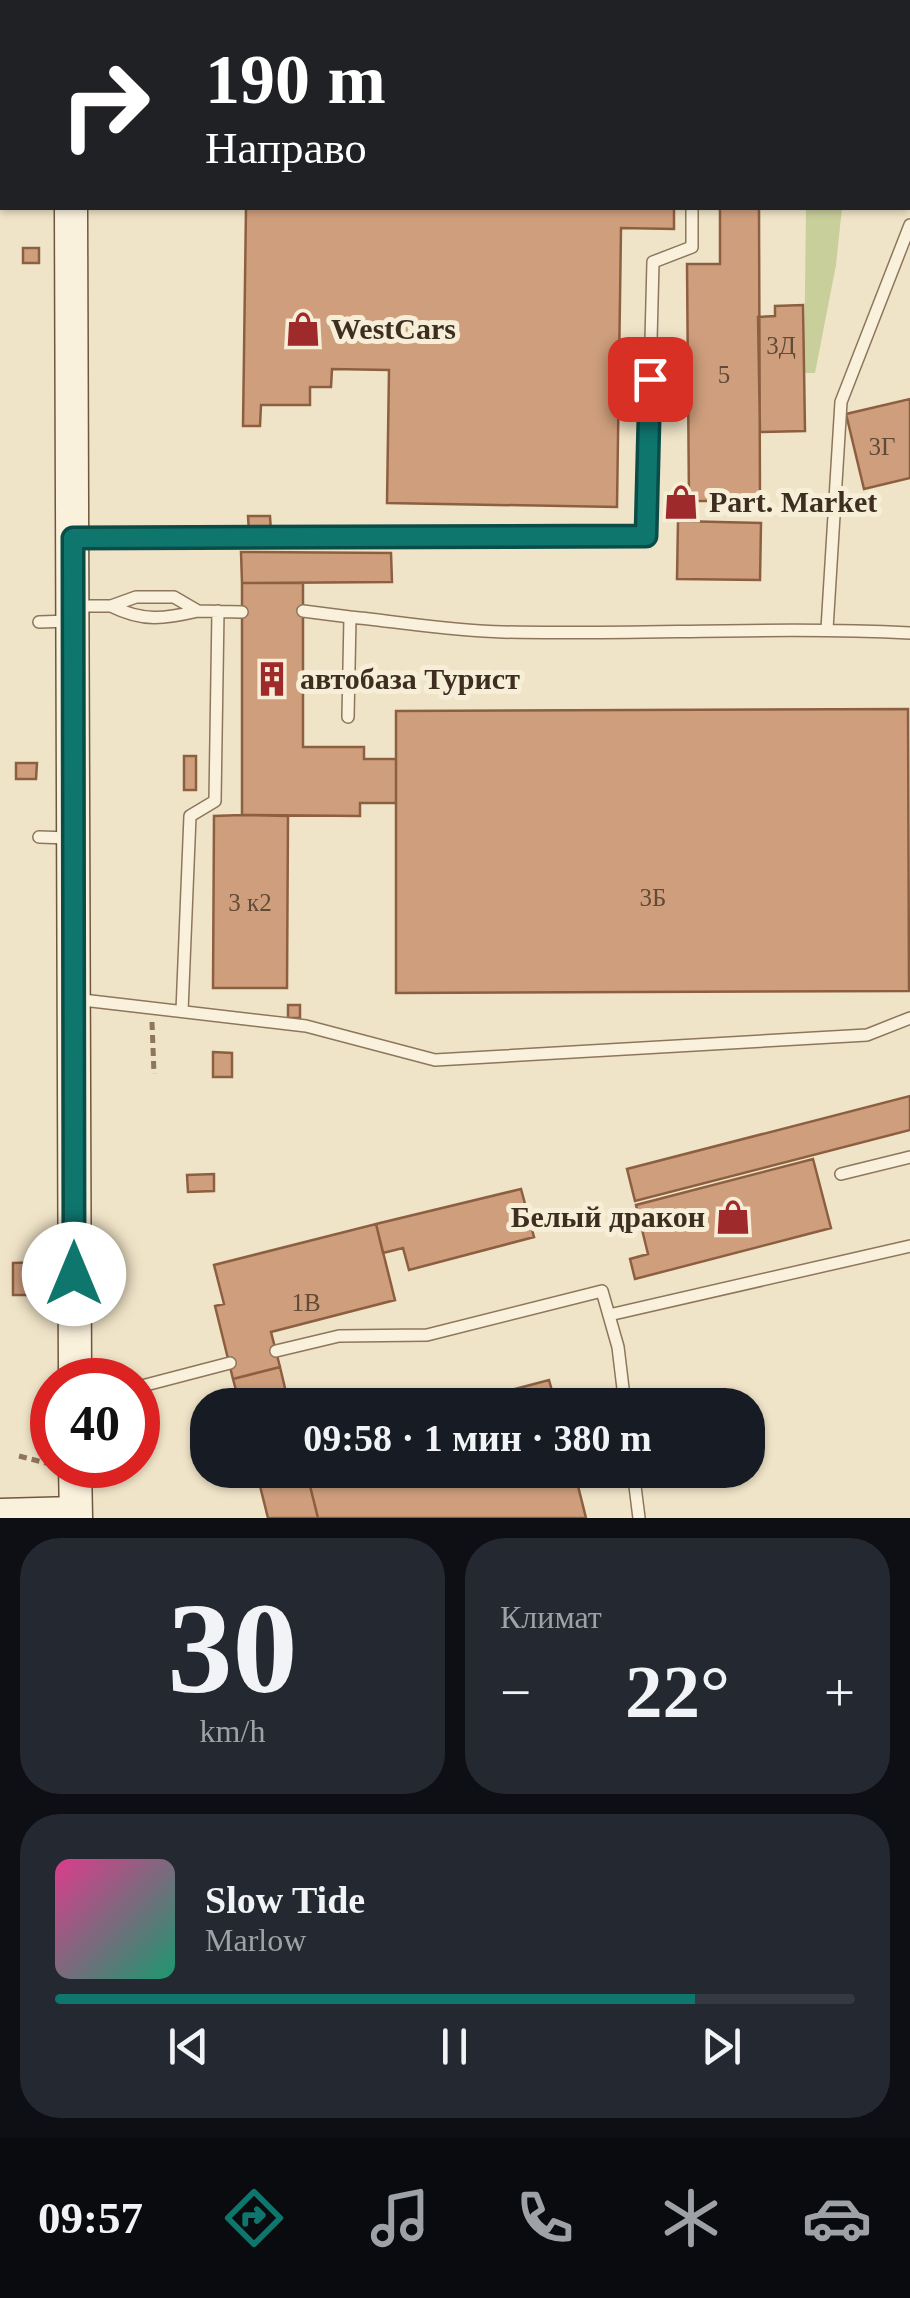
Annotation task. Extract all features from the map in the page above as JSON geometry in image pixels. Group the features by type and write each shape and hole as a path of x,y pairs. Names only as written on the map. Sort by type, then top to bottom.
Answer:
{"street":[{"path":"71,210 73,538 61,616 73,838 75,1358"},
{"path":"0,1515 76,1516 75,1488"}],"lane":[{"path":"73,538 646,536 653,262 692,247 692,210"},
{"path":"827,629 840,402 910,225"},
{"path":"61,616 136,597 174,596 198,610"},
{"path":"111,606 134,617 173,617 198,610 242,612"},
{"path":"182,1012 190,816 215,801 218,611"},
{"path":"303,611 498,632 738,633 827,629 910,633"},
{"path":"348,717 350,618"},
{"path":"39,838 73,838"},
{"path":"74,999 306,1026 435,1060 868,1035 910,1018"},
{"path":"840,1174 910,1157"},
{"path":"609,1315 910,1246"},
{"path":"276,1351 339,1336 426,1335 602,1290 618,1347 623,1388"},
{"path":"160,1381 230,1363"},
{"path":"635,1488 639,1518"}],"path":[{"path":"152,1008 154,1074"},
{"path":"20,1456 30,1458"}],"green space":[{"path":"806,210 842,210 836,265 815,373 804,373"}],"building":[{"path":"246,210 674,210 674,229 621,228 617,507 387,503 389,370 332,369 331,387 310,387 310,405 261,405 260,426 243,426"},
{"path":"720,210 759,210 760,501 689,501 687,264 720,264"},
{"path":"23,248 39,248 39,263 23,263"},
{"path":"803,305 805,431 760,432 758,317 775,316 775,306"},
{"path":"910,399 910,478 864,489 846,414"},
{"path":"248,516 270,516 271,532 249,532"},
{"path":"678,521 761,523 760,580 677,579"},
{"path":"241,552 391,553 392,582 242,583"},
{"name":"автобаза Турист","path":"242,583 303,583 303,747 364,747 364,759 396,759 396,803 360,803 360,816 242,815"},
{"path":"908,709 909,991 396,993 396,711"},
{"path":"184,756 196,756 196,790 184,790"},
{"path":"16,763 37,763 36,779 16,779"},
{"path":"214,816 288,816 287,988 213,988"},
{"path":"288,1005 300,1005 300,1018 288,1018"},
{"path":"213,1052 232,1053 232,1077 213,1077"},
{"path":"910,1096 910,1130 635,1201 627,1169"},
{"name":"Белый дракон","path":"813,1159 831,1228 635,1279 630,1259 648,1254 636,1205"},
{"path":"214,1174 214,1191 188,1192 187,1175"},
{"path":"521,1189 534,1237 409,1270 403,1248 383,1253 376,1224"},
{"path":"376,1224 395,1300 271,1332 280,1367 233,1379 215,1306 224,1304 214,1265"},
{"path":"45,1262 45,1295 13,1295 13,1263"},
{"path":"280,1367 285,1388 235,1388 233,1379"},
{"path":"549,1380 551,1388 519,1388"},
{"path":"260,1488 310,1488 318,1518 268,1518"},
{"path":"310,1488 578,1488 586,1518 318,1518"}],"place":[{"name":"WestCars","path":"303,329"},
{"name":"Part. Market","path":"681,502"},
{"name":"автобаза Турист","path":"272,679"},
{"name":"Белый дракон","path":"733,1217"}],"route":[{"path":"74,1274 73,538 646,536 650,379"}]}
